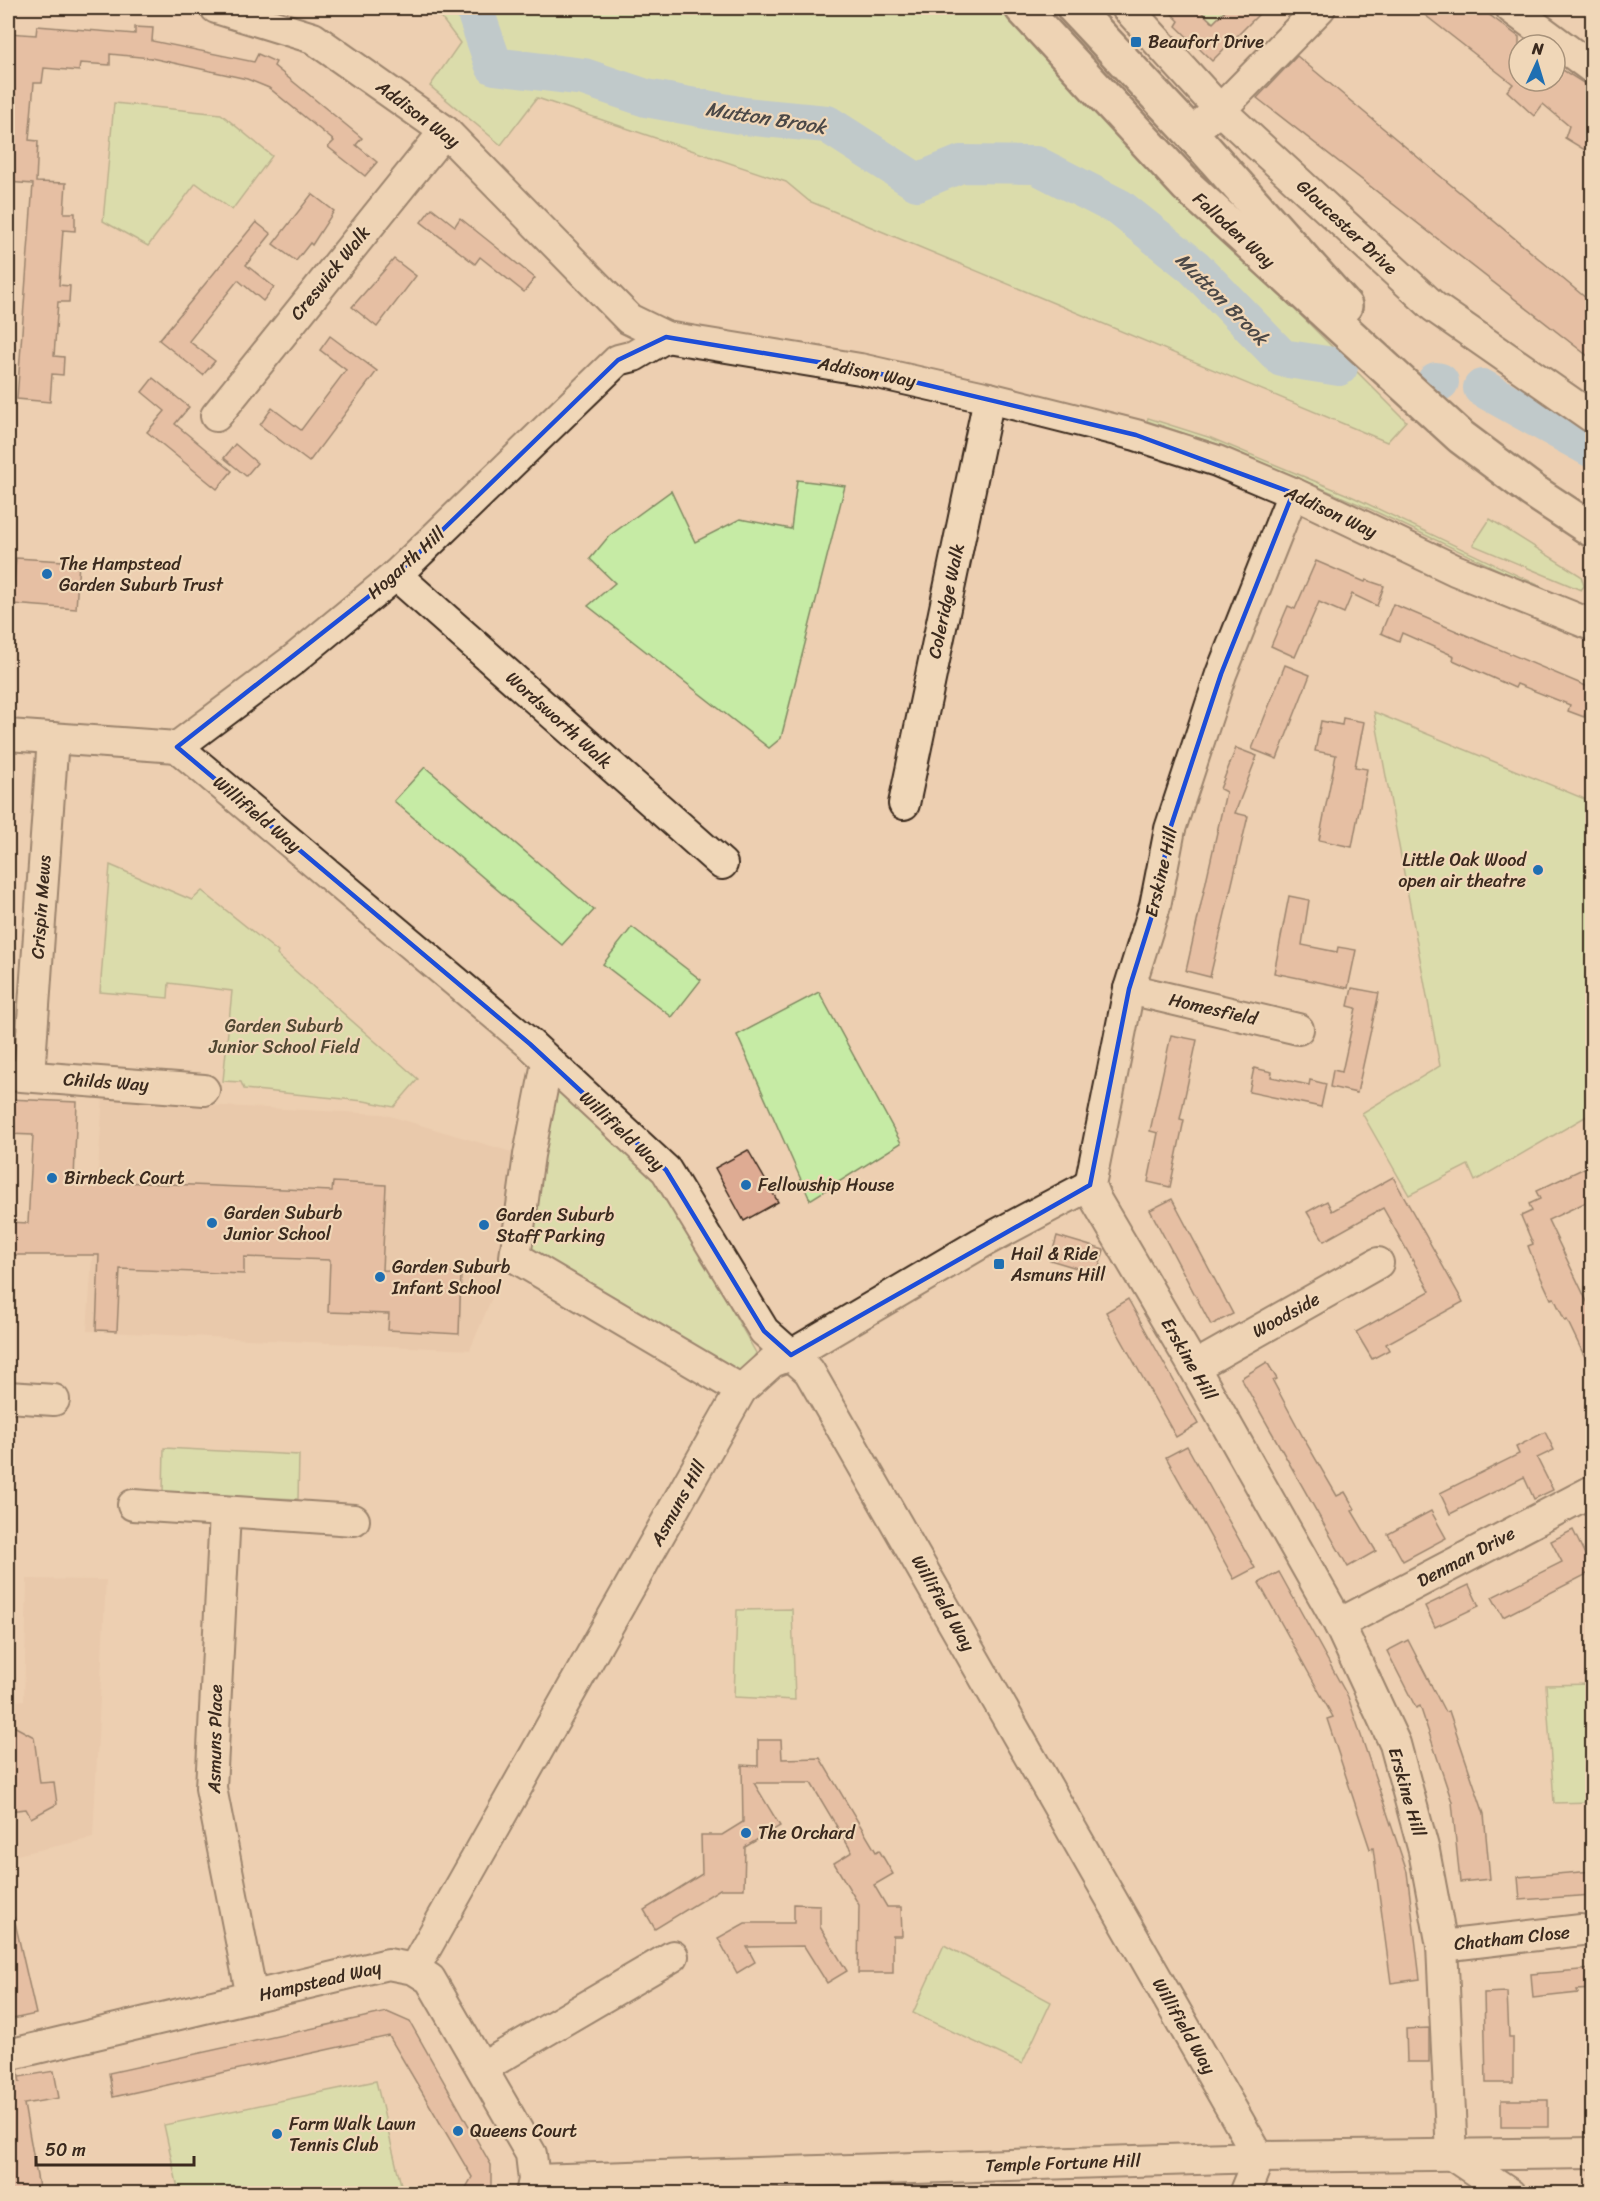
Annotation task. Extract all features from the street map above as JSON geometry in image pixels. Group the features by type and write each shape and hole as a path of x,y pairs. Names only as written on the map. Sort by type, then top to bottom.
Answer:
{"highway":[{"name":"Falloden Way","path":"1022,8 1186,186 1461,437 1533,491 1593,530"},
{"name":"Falloden Way","path":"1074,8 1191,132 1461,437"},
{"path":"1162,159 1191,132"}],"street":[{"name":"Addison Way","path":"216,8 313,38 445,131 628,318 666,337 860,369 1136,435 1217,461 1293,493 1455,570 1593,625"},
{"name":"Gloucester Drive","path":"1126,8 1220,110 1434,307 1593,417"},
{"path":"1191,132 1220,110 1320,8"},
{"path":"1511,8 1593,68"},
{"name":"Creswick Walk","path":"216,416 445,131"},
{"path":"618,360 628,318"},
{"name":"Hogarth Hill","path":"177,747 293,660 396,575 618,360 634,356 666,337"},
{"name":"Coleridge Walk","path":"904,804 989,398"},
{"name":"Erskine Hill","path":"1293,493 1221,674 1170,829 1155,906 1129,989 1090,1185 1096,1200 1194,1367 1339,1624 1395,1744 1424,1851 1442,1946 1452,2155"},
{"name":"Wordsworth Walk","path":"396,575 722,864"},
{"path":"8,735 177,747"},
{"name":"Crispin Mews","path":"18,1076 53,738"},
{"name":"Willifield Way","path":"177,747 530,1044 547,1063 666,1170 764,1331 809,1371 1259,2157"},
{"name":"Homesfield","path":"1129,989 1298,1029"},
{"path":"547,1063 529,1155 515,1257 741,1390"},
{"name":"Childs Way","path":"18,1076 204,1090"},
{"name":"Asmuns Hill","path":"414,1969 741,1390 772,1362 791,1355 981,1243 1090,1185"},
{"name":"Woodside","path":"1194,1367 1378,1263"},
{"path":"8,1397 54,1400"},
{"name":"Denman Drive","path":"1339,1624 1593,1491"},
{"path":"133,1505 354,1520"},
{"name":"Asmuns Place","path":"225,1513 211,1788 252,1997"},
{"name":"Chatham Close","path":"1442,1946 1581,1930"},
{"path":"482,2068 673,1956"},
{"name":"Hampstead Way","path":"8,2055 388,1964 414,1969"},
{"path":"414,1969 429,1979 531,2154 532,2187"},
{"name":"Temple Fortune Hill","path":"532,2187 1259,2157 1593,2153"},
{"path":"1452,2155 1510,2193"},
{"path":"1244,2193 1259,2157"}],"highlighted area":[{"path":"666,337 860,369 1136,435 1293,493 1221,674 1170,829 1155,906 1129,989 1090,1185 791,1355 764,1331 666,1170 530,1044 177,747 396,575 618,360"}],"shaded area":[{"path":"103,1096 167,1103 383,1114 522,1155 511,1252 470,1350 87,1331"},
{"path":"27,1579 106,1580 93,1838 8,1857 8,1702 24,1700"}],"green space":[{"path":"434,8 1004,8 1162,176 1406,421 1387,442 809,201 786,182 537,98 501,145 430,86 460,43"},
{"path":"1197,8 1228,8 1213,23"},
{"path":"114,103 221,114 272,156 232,210 196,183 148,246 103,221"},
{"path":"1148,418 1211,438 1353,497 1544,588 1542,590 1370,509 1223,446 1147,421"},
{"path":"797,480 845,486 781,738 769,748 588,606 615,583 590,559 609,536 671,491 695,542 740,519 791,529"},
{"path":"1490,519 1581,576 1584,586 1581,590 1473,545"},
{"path":"1374,712 1592,802 1592,1113 1475,1181 1468,1165 1409,1195 1362,1113 1440,1066"},
{"path":"425,767 594,910 562,945 394,801"},
{"name":"Garden Suburb Junior School Field","path":"110,865 192,900 202,891 278,952 277,955 418,1079 394,1107 364,1101 244,1089 241,1082 223,1081 232,991 169,983 168,998 100,992"},
{"path":"632,927 701,980 672,1017 603,964"},
{"path":"819,992 901,1143 810,1200 737,1035"},
{"path":"551,1082 652,1177 673,1205 756,1353 742,1378 520,1254"},
{"path":"164,1448 299,1455 298,1499 163,1493"},
{"path":"792,1609 795,1700 734,1697 737,1610"},
{"path":"1592,1684 1592,1802 1554,1803 1546,1685"},
{"path":"944,1945 1051,2002 1022,2064 913,2013"},
{"name":"Farm Walk Lawn Tennis Club","path":"376,2081 403,2193 179,2193 164,2125"}],"building":[{"path":"1166,8 1197,8 1213,23 1228,8 1265,8 1212,61 1176,26 1179,21"},
{"path":"1416,8 1480,8 1514,33 1507,33 1507,79"},
{"path":"37,26 135,34 135,27 153,28 152,41 254,62 258,54 276,62 274,66 362,138 356,145 377,162 365,176 328,147 334,141 269,88 247,79 151,58 110,54 110,65 80,63 79,71 44,68 42,83 34,83 29,140 38,141 36,182 66,183 64,213 75,213 75,231 63,230 59,285 70,286 69,302 58,302 54,356 64,357 63,375 52,374 50,402 17,399 33,184 8,182 8,33 36,35"},
{"path":"1297,56 1593,304 1593,360 1257,98"},
{"path":"1567,73 1593,89 1593,155 1565,138 1569,126 1543,104 1534,116 1509,93 1567,93"},
{"path":"312,194 334,211 312,245 310,243 296,261 273,244"},
{"path":"432,208 455,226 460,218 535,278 524,292 480,257 475,264 421,222"},
{"path":"256,222 271,234 246,265 274,287 263,301 238,280 189,341 215,361 203,375 159,340"},
{"path":"394,259 416,276 377,327 352,307"},
{"path":"330,336 377,371 309,462 260,425 272,408 301,430 346,370 320,350"},
{"path":"153,378 189,407 175,424 232,471 217,489 147,432 165,411 142,392"},
{"path":"235,444 257,463 246,476 224,458"},
{"name":"The Hampstead Garden Suburb Trust","path":"16,558 79,562 76,609 12,604"},
{"path":"1316,561 1365,582 1366,580 1384,586 1377,606 1352,594 1344,613 1319,602 1295,657 1271,646 1288,606 1295,609"},
{"path":"1393,604 1593,689 1584,717 1568,711 1570,705 1517,684 1515,688 1453,660 1454,656 1402,633 1399,641 1381,633"},
{"path":"1285,665 1310,675 1277,759 1252,749"},
{"path":"1343,718 1364,722 1355,767 1367,769 1352,847 1319,840 1336,755 1315,751 1321,721 1342,725"},
{"path":"1236,748 1257,756 1235,813 1248,816 1210,977 1186,971 1226,792 1220,789"},
{"path":"1289,896 1309,900 1302,945 1337,952 1338,947 1356,950 1348,988 1274,973"},
{"path":"1352,988 1379,993 1357,1093 1330,1087 1333,1070 1342,1072 1356,1008 1348,1006"},
{"path":"1171,1035 1197,1040 1180,1119 1184,1120 1170,1187 1148,1182 1158,1133 1150,1131"},
{"path":"1254,1068 1272,1072 1271,1077 1309,1085 1310,1080 1326,1084 1321,1107 1249,1092"},
{"path":"8,1099 77,1102 74,1180 332,1191 333,1182 386,1185 382,1270 461,1273 459,1334 388,1330 389,1314 328,1312 330,1260 244,1257 244,1274 120,1269 117,1331 96,1330 99,1255 8,1255 8,1222 28,1223 33,1135 8,1134"},
{"name":"Fellowship House","path":"748,1150 778,1202 744,1221 715,1168"},
{"path":"1593,1164 1593,1199 1548,1220 1593,1314 1593,1374 1567,1320 1565,1321 1554,1298 1551,1299 1536,1267 1528,1246 1533,1244 1521,1216 1532,1211 1529,1204 1540,1199 1536,1191"},
{"path":"1393,1177 1463,1302 1386,1344 1389,1350 1372,1359 1356,1332 1430,1291 1383,1208 1324,1241 1307,1212 1327,1201 1332,1211"},
{"path":"1172,1199 1233,1314 1211,1325 1150,1210"},
{"path":"1057,1236 1104,1250 1097,1274 1050,1260"},
{"path":"1128,1299 1198,1424 1176,1437 1106,1312"},
{"path":"1267,1362 1277,1379 1273,1381 1304,1439 1337,1496 1345,1492 1355,1509 1352,1511 1376,1551 1348,1567 1241,1378"},
{"path":"1545,1432 1554,1450 1537,1458 1553,1490 1534,1499 1524,1477 1450,1514 1440,1493 1519,1454 1516,1447"},
{"path":"1187,1446 1255,1568 1234,1579 1166,1457"},
{"path":"1431,1511 1446,1538 1403,1561 1388,1534"},
{"path":"1573,1530 1593,1571 1503,1617 1492,1597 1562,1562 1551,1541"},
{"path":"1279,1572 1348,1697 1407,1872 1420,1979 1391,1983 1373,1848 1370,1849 1327,1719 1333,1717 1259,1583"},
{"path":"1469,1585 1479,1606 1435,1627 1425,1606"},
{"path":"1408,1640 1445,1712 1449,1711 1484,1814 1490,1879 1460,1882 1452,1802 1420,1706 1416,1708 1387,1651"},
{"path":"8,1723 34,1737 40,1783 54,1782 57,1804 31,1818 26,1809 8,1811"},
{"name":"The Orchard","path":"758,1740 781,1740 782,1759 820,1758 876,1852 879,1850 893,1874 874,1885 887,1907 901,1907 902,1936 893,1936 893,1973 858,1973 859,1905 834,1863 852,1852 811,1783 754,1783 780,1826 745,1847 744,1889 720,1889 655,1929 644,1910 702,1874 701,1835 722,1835 743,1822 742,1765 758,1766"},
{"path":"1593,1871 1593,1895 1520,1900 1518,1877"},
{"path":"794,1904 820,1905 820,1927 847,1971 827,1983 804,1946 747,1947 755,1962 737,1973 718,1938 745,1923 794,1923"},
{"path":"14,1918 36,2014 8,2020 8,1919"},
{"path":"1593,1969 1593,1989 1533,1998 1531,1974"},
{"path":"1507,1992 1509,2037 1513,2037 1513,2083 1486,2083 1484,1993"},
{"name":"Queens Court","path":"387,2012 410,2022 491,2165 491,2185 486,2193 463,2193 472,2177 389,2036 113,2097 109,2073"},
{"path":"1429,2028 1429,2062 1407,2062 1406,2029"},
{"path":"18,2070 19,2077 54,2071 59,2098 24,2104 40,2193 8,2193 8,2072"},
{"path":"1501,2100 1548,2100 1548,2127 1501,2127"}],"waterway":[{"name":"Mutton Brook","path":"474,8 494,66 584,77 646,98 744,116 827,124 917,182 961,164 1036,165 1120,208 1194,267 1282,358 1339,367"},
{"name":"Mutton Brook","path":"1436,381 1440,382"},
{"name":"Mutton Brook","path":"1482,388 1592,449"}],"place":[{"name":"Beaufort Drive","path":"1136,42"},
{"name":"The Hampstead Garden Suburb Trust","path":"47,574"},
{"name":"Little Oak Wood open air theatre","path":"1538,870"},
{"name":"Birnbeck Court","path":"52,1178"},
{"name":"Fellowship House","path":"746,1185"},
{"name":"Garden Suburb Junior School","path":"212,1223"},
{"name":"Garden Suburb Staff Parking","path":"484,1225"},
{"name":"Hail & Ride Asmuns Hill","path":"999,1264"},
{"name":"Garden Suburb Infant School","path":"380,1277"},
{"name":"The Orchard","path":"746,1833"},
{"name":"Queens Court","path":"458,2131"},
{"name":"Farm Walk Lawn Tennis Club","path":"277,2134"}]}
